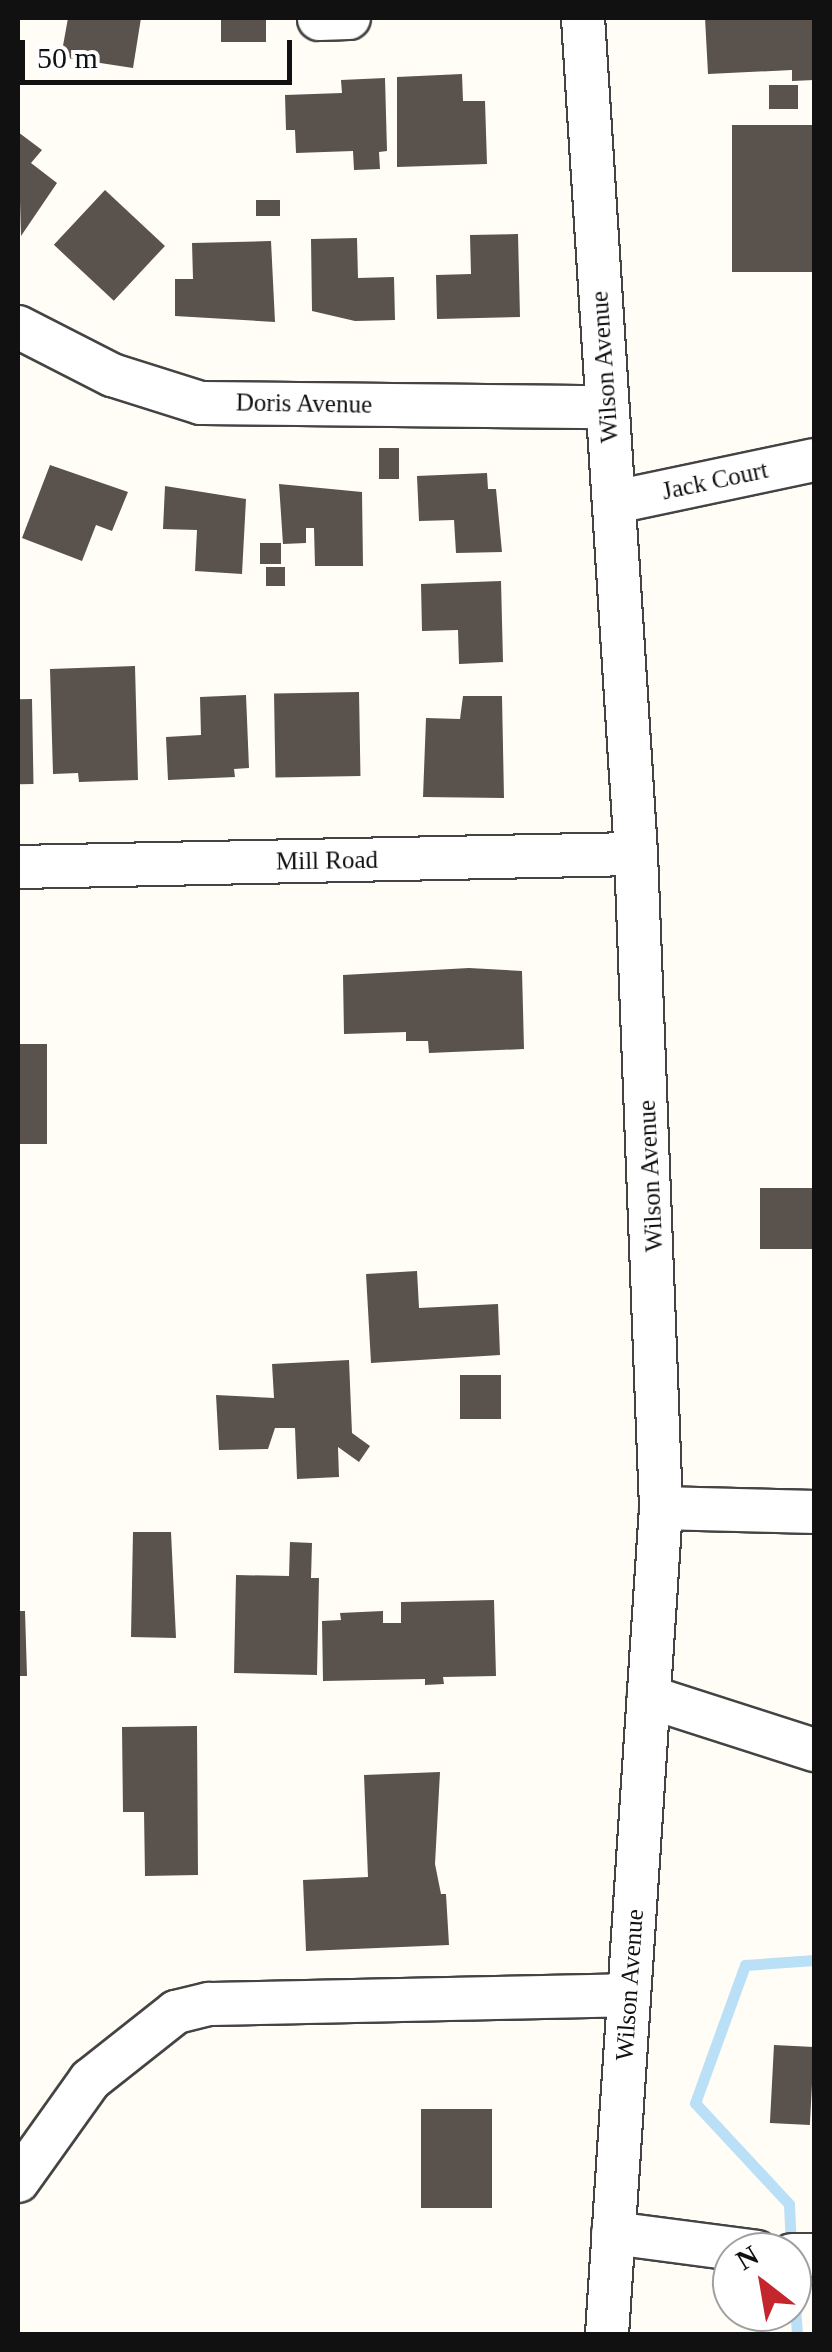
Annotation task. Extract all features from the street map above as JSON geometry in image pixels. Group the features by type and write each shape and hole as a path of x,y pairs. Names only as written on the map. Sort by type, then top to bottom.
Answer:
{"street":[{"name":"Wilson Avenue","path":"583,18 636,854 661,1508 606,2334"},
{"name":"Doris Avenue","path":"18,326 112,375 201,403 607,407"},
{"name":"Jack Court","path":"615,502 814,460"},
{"name":"Mill Road","path":"18,868 636,854"},
{"path":"661,1508 814,1512"},
{"path":"649,1697 814,1750"},
{"path":"18,2181 90,2080 176,2012 209,2004 629,1995"},
{"path":"614,2233 712,2246"}],"building":[{"path":"68,18 141,18 133,68 61,57"},
{"path":"221,18 266,18 266,42 221,42"},
{"path":"705,18 814,18 814,80 792,81 792,70 708,74"},
{"path":"462,74 463,101 485,101 487,164 397,167 397,77"},
{"path":"385,78 387,151 379,152 380,169 354,170 353,151 296,153 295,130 286,130 285,95 342,93 341,80"},
{"path":"769,85 798,85 798,109 769,109"},
{"path":"732,125 814,125 814,272 732,272"},
{"path":"18,132 42,150 31,163 57,183 21,236"},
{"path":"105,190 165,246 114,301 54,245"},
{"path":"256,200 280,200 280,216 256,216"},
{"path":"518,234 520,317 437,319 436,275 471,274 470,235"},
{"path":"357,238 358,278 394,277 395,320 355,321 312,311 311,239"},
{"path":"271,241 275,322 175,316 175,279 193,279 192,243"},
{"path":"379,448 399,448 399,479 379,479"},
{"path":"50,465 128,492 112,531 96,525 82,561 22,538"},
{"path":"487,473 488,489 496,489 502,552 456,553 454,520 419,521 417,476"},
{"path":"279,484 362,492 363,566 315,566 314,528 306,528 306,543 283,544"},
{"path":"165,486 246,499 242,574 195,571 197,530 163,529"},
{"path":"260,543 281,543 281,564 260,564"},
{"path":"266,567 285,567 285,586 266,586"},
{"path":"501,581 503,662 459,664 458,630 422,631 421,584"},
{"path":"135,666 138,780 79,782 78,773 53,774 50,669"},
{"path":"359,692 360,776 275,777 274,693"},
{"path":"246,695 249,768 234,769 235,777 168,780 166,737 201,735 200,697"},
{"path":"463,696 502,696 504,798 423,797 426,718 460,719"},
{"path":"18,699 32,699 33,784 19,784"},
{"path":"469,968 522,971 524,1049 429,1053 428,1041 406,1041 406,1032 344,1034 343,975"},
{"path":"18,1044 47,1044 47,1144 18,1144"},
{"path":"760,1188 814,1188 814,1249 760,1249"},
{"path":"417,1271 419,1308 498,1304 500,1355 371,1363 366,1274"},
{"path":"349,1360 352,1433 370,1446 359,1462 338,1447 339,1477 297,1479 295,1428 275,1428 268,1449 219,1450 216,1395 274,1398 272,1364"},
{"path":"460,1375 501,1375 501,1419 460,1419"},
{"path":"133,1532 171,1532 176,1638 131,1637"},
{"path":"290,1542 312,1543 311,1578 319,1578 317,1675 234,1673 236,1575 289,1576"},
{"path":"494,1600 496,1676 443,1677 444,1684 425,1685 425,1679 323,1681 322,1621 341,1620 340,1613 383,1611 383,1623 401,1623 401,1602"},
{"path":"18,1611 25,1611 27,1676 18,1676"},
{"path":"197,1726 198,1875 145,1876 144,1812 123,1812 122,1727"},
{"path":"440,1772 435,1864 441,1894 446,1894 449,1945 306,1951 303,1880 368,1877 364,1775"},
{"path":"774,2045 814,2047 810,2125 770,2123"},
{"path":"421,2109 492,2109 492,2208 421,2208"}],"waterway":[{"path":"790,2232 789,2204 695,2103 745,1965 814,1960"}]}
